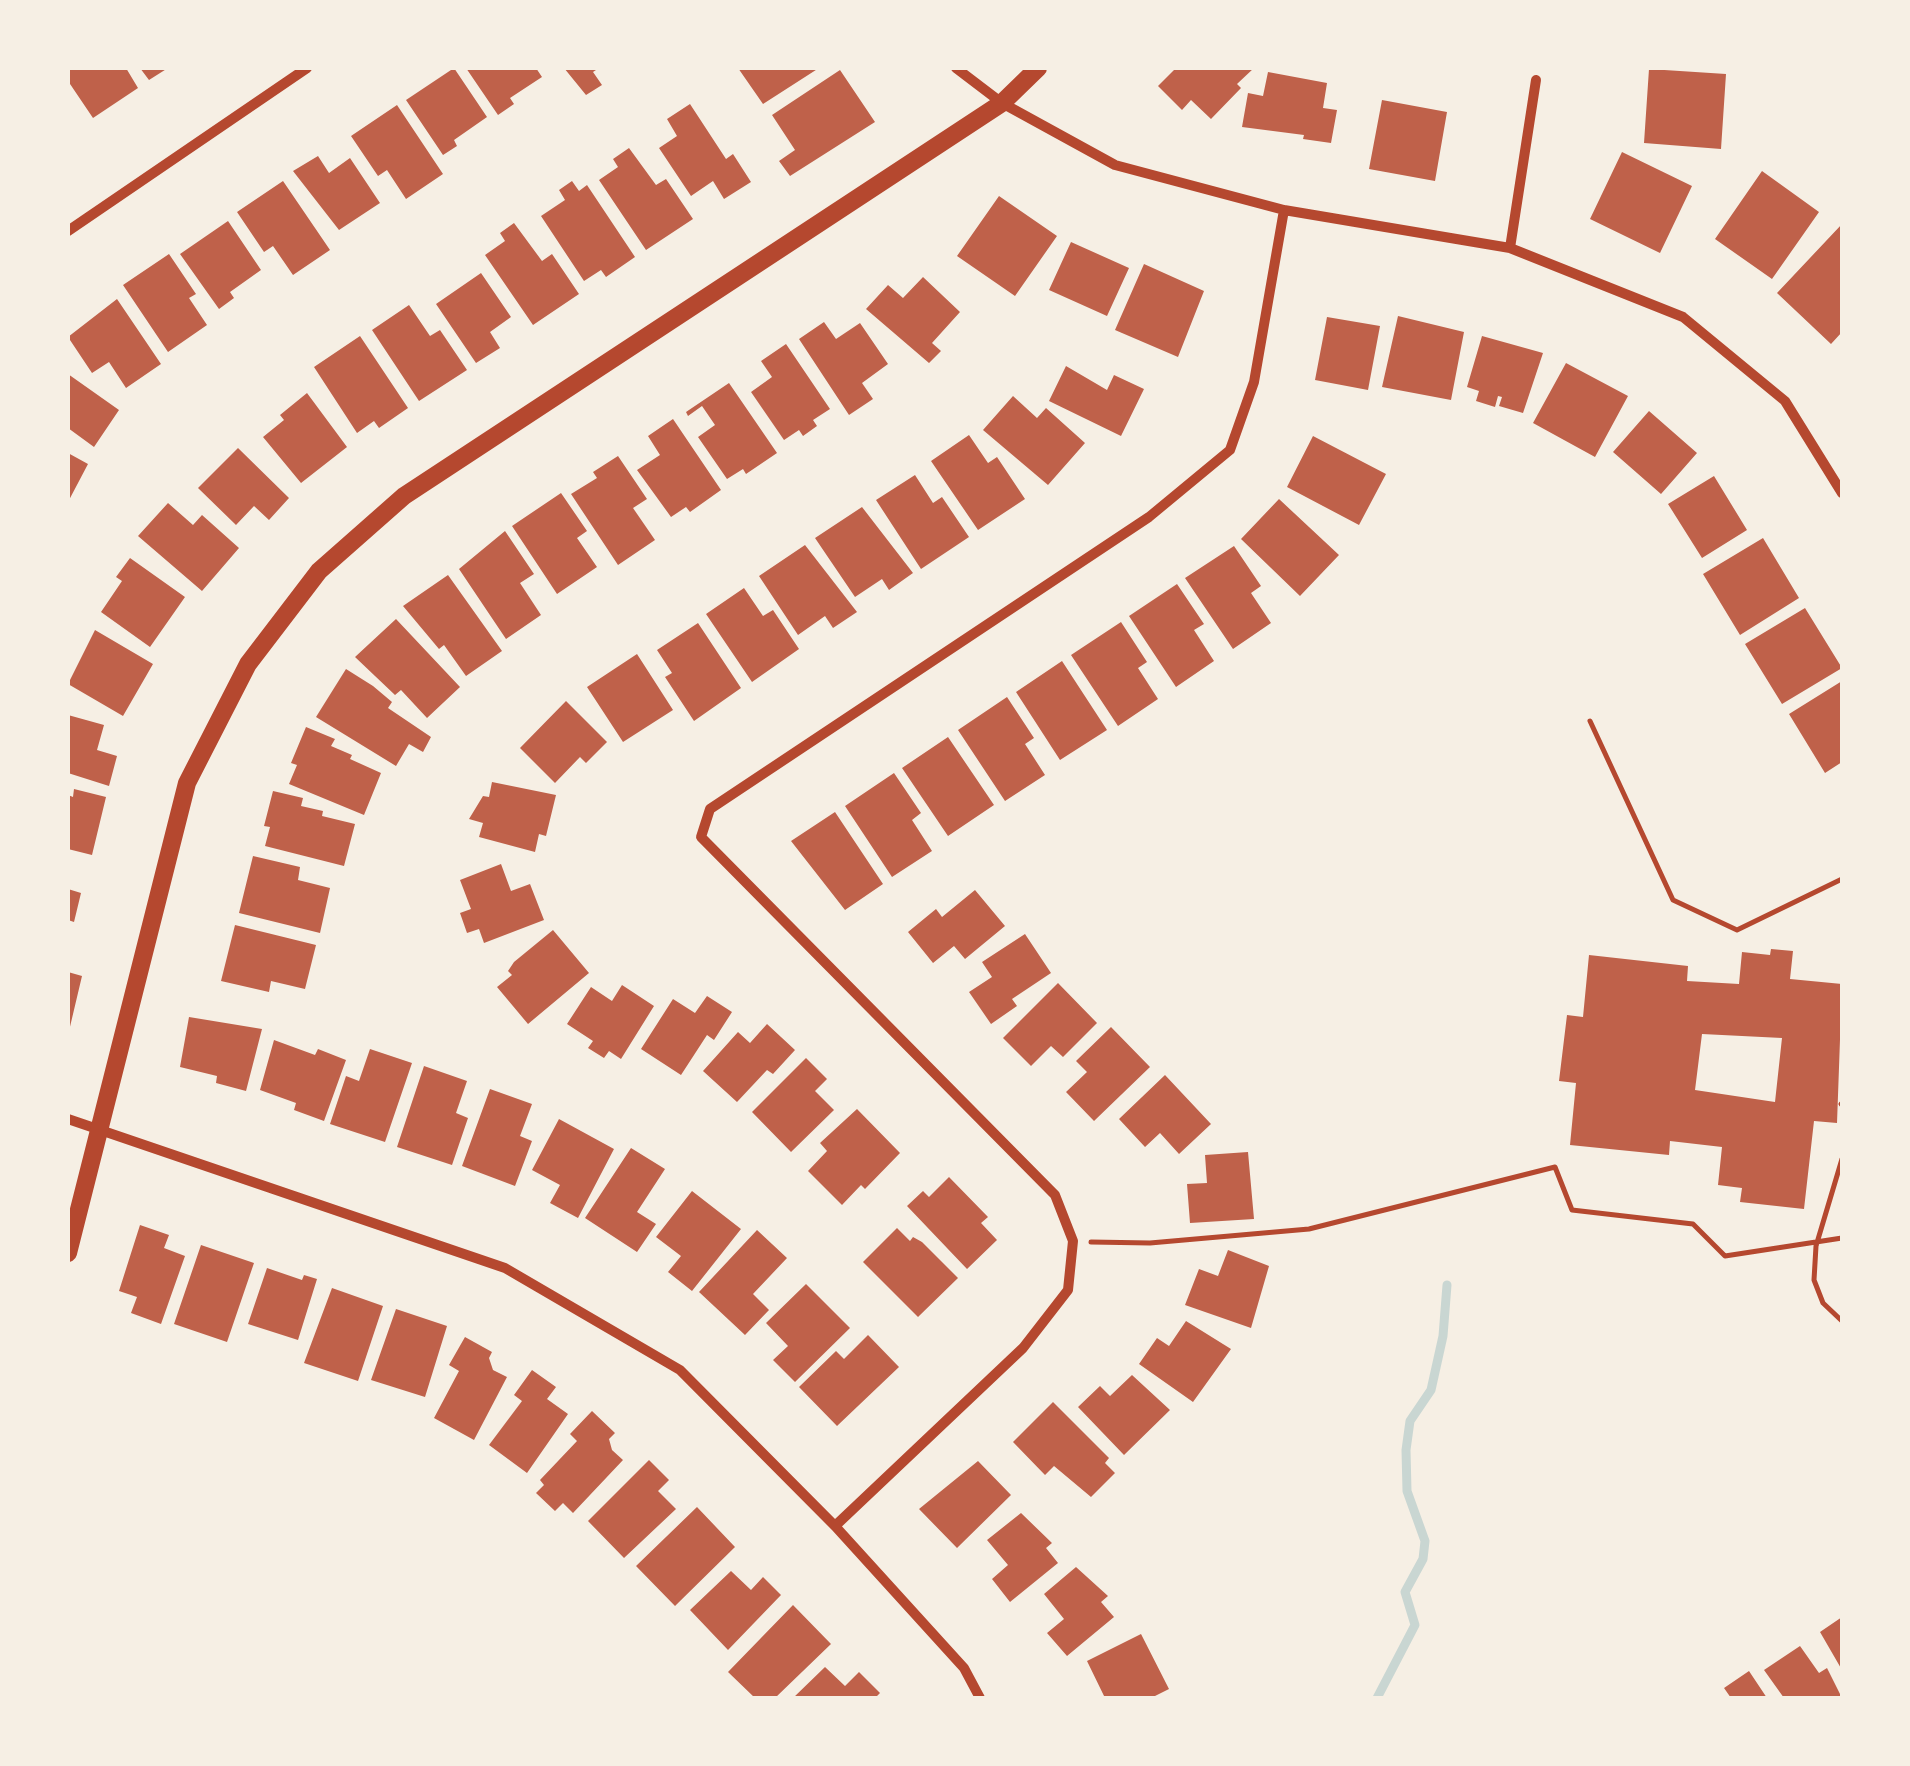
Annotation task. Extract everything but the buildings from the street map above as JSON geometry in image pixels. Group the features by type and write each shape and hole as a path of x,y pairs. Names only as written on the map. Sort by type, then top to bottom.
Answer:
{"street":[{"path":"68,231 307,68"},
{"path":"956,68 1002,103 1115,165 1284,210 1510,248 1683,317 1785,401 1842,493"},
{"path":"68,1253 187,782 248,664 319,571 404,496 1002,103 1038,68"},
{"path":"1510,248 1536,80"},
{"path":"835,1526 1023,1348 1068,1290 1074,1241 1055,1195 701,837 710,808 1150,517 1230,450 1254,382 1284,210"},
{"path":"68,1120 505,1268 680,1370 835,1526 964,1668 980,1698"}],"path":[{"path":"1590,722 1673,900 1737,930 1842,879"},
{"path":"1842,1158 1817,1242 1814,1280 1823,1303 1842,1321"},
{"path":"1074,1241 1150,1244 1309,1229 1556,1167 1572,1210 1694,1224 1724,1256 1842,1238"}],"waterway":[{"path":"1377,1698 1415,1625 1405,1592 1423,1559 1425,1541 1407,1491 1406,1450 1410,1421 1431,1390 1443,1336 1447,1285"}]}
